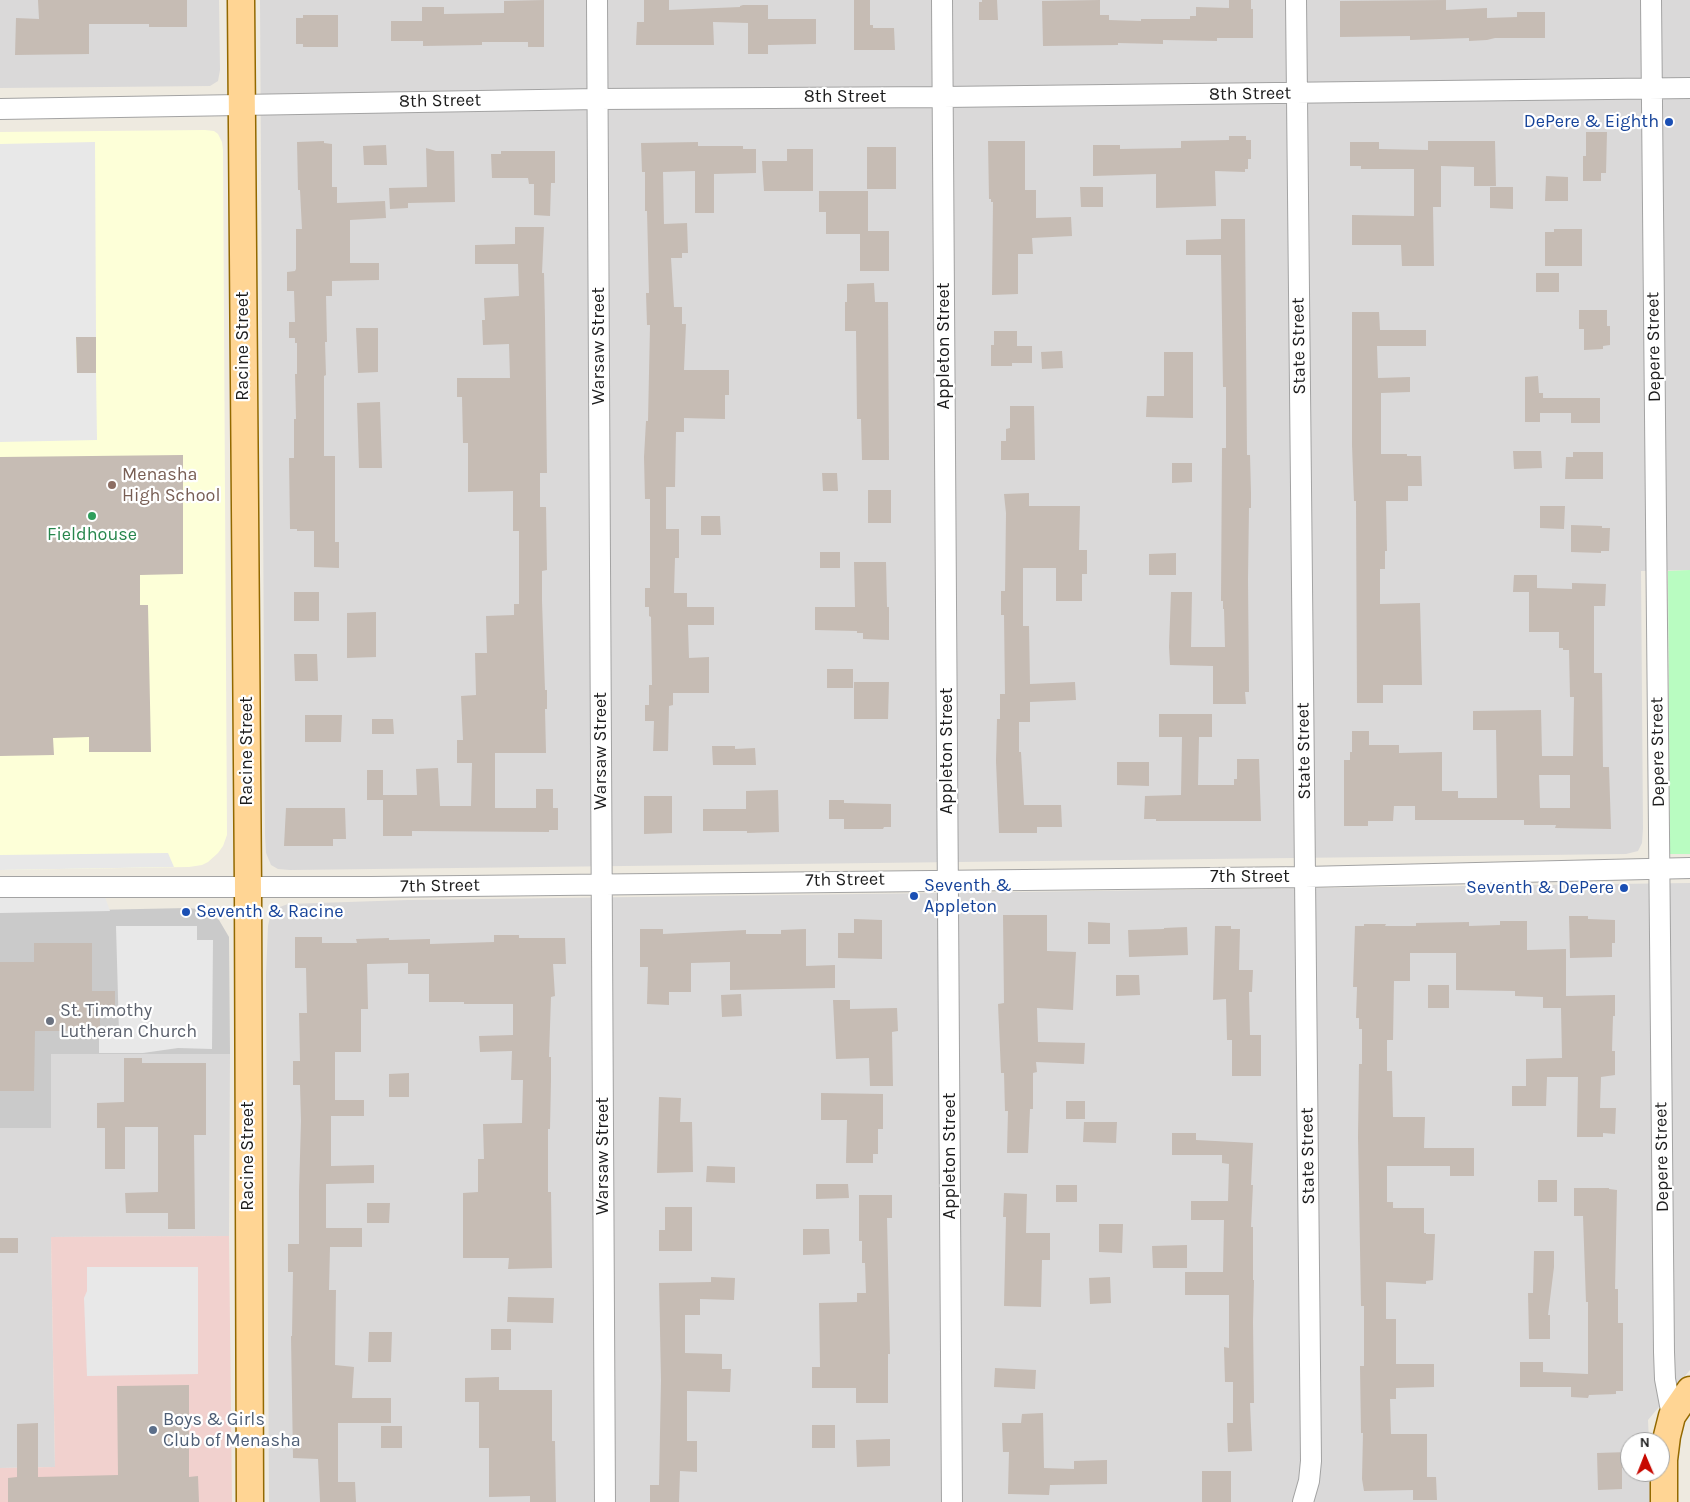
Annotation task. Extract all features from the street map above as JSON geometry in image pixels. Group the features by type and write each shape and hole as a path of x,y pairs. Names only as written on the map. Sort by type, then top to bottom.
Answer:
{"main road":[{"name":"Racine Street","path":"241,0 248,888 250,1502"},
{"path":"1672,1416 1690,1390"},
{"name":"Depere Street","path":"1664,1502 1664,1460 1672,1416"}],"street":[{"name":"Warsaw Street","path":"597,0 605,1502"},
{"name":"Appleton Street","path":"942,0 952,1502"},
{"name":"State Street","path":"1296,0 1311,1461 1309,1480 1303,1502"},
{"name":"Depere Street","path":"1651,0 1664,1352 1665,1379 1672,1416"},
{"name":"8th Street","path":"0,109 598,99 1690,88"},
{"name":"7th Street","path":"0,887 134,886 248,888 948,879 1305,877 1690,868"}],"shaded area":[{"path":"0,0 219,0 220,70 218,81 210,86 0,88"},
{"path":"260,0 1690,0 1690,570 1641,571 1643,829 1642,843 1638,851 1626,854 290,870 278,869 271,865 266,853 265,836"},
{"name":"Menasha High School","path":"214,131 218,134 223,150 227,835 218,853 202,865 189,867 0,870 0,132"},
{"path":"95,142 96,337 76,337 77,373 96,373 97,440 0,442 0,144"},
{"path":"168,853 174,867 0,870 0,855"},
{"path":"1690,883 1690,1370 1648,1420 1649,1432 1620,1432 1620,1482 1650,1482 1651,1502 269,1502 266,975 270,917 277,908 288,904 408,900"},
{"path":"105,897 110,911 0,913 0,898"},
{"path":"187,908 207,912 219,920 229,937 230,1054 51,1054 51,1128 0,1128 0,912"},
{"path":"116,926 197,926 197,940 213,940 212,1049 178,1048 143,1053 99,1053 99,1034 119,1033"},
{"path":"51,1054 230,1054 229,1236 51,1237 55,1467 0,1468 0,1128 51,1127"},
{"path":"229,1236 232,1502 0,1502 0,1468 55,1467 51,1237"},
{"path":"87,1267 198,1267 198,1374 87,1376 84,1298 87,1291"}],"green space":[{"path":"1690,570 1690,854 1670,854 1668,571"}],"building":[{"path":"38,0 187,0 187,27 149,27 149,24 89,24 89,54 15,55 16,18 39,19"},
{"path":"544,0 544,47 528,47 528,42 482,42 482,45 423,46 423,41 391,41 391,21 422,21 422,7 444,7 444,14 504,13 504,1"},
{"path":"644,0 669,0 669,10 768,5 768,19 816,19 816,44 768,45 768,54 748,54 748,23 713,22 714,45 636,45 637,22 644,22"},
{"path":"854,0 870,0 870,25 873,25 873,28 894,28 895,50 854,50"},
{"path":"982,0 997,0 998,20 979,20 979,2 982,2"},
{"path":"1100,0 1100,15 1109,15 1109,20 1141,21 1141,19 1190,19 1190,16 1196,16 1196,7 1229,8 1229,0 1251,0 1251,9 1253,9 1253,38 1217,38 1217,41 1163,40 1163,44 1118,43 1118,45 1043,46 1042,1"},
{"path":"1446,0 1446,10 1487,8 1487,18 1517,17 1517,12 1545,12 1545,38 1495,38 1469,41 1469,38 1410,40 1410,36 1340,37 1340,1"},
{"path":"303,15 338,15 338,47 303,47 303,44 296,44 296,18 303,18"},
{"path":"1586,132 1607,132 1606,173 1601,173 1601,181 1583,181 1583,156 1586,156"},
{"path":"1229,136 1246,136 1246,140 1251,140 1251,159 1248,159 1248,169 1245,169 1245,172 1215,171 1216,206 1156,208 1156,174 1093,176 1093,145 1120,145 1120,149 1181,148 1181,141 1229,140"},
{"path":"324,141 324,143 332,144 332,187 337,187 337,203 385,201 386,218 350,220 350,263 379,263 379,280 332,281 332,296 326,296 327,342 325,342 326,375 324,376 324,456 335,456 335,542 339,542 339,568 314,567 314,531 290,529 289,458 294,458 297,343 295,343 295,338 289,338 289,322 295,322 294,291 287,291 287,272 295,271 296,269 296,229 302,229 300,190 298,190 297,142"},
{"path":"988,141 1025,141 1025,190 1036,190 1036,218 1071,217 1072,236 1032,238 1033,254 1018,254 1018,294 992,295 993,202 989,199"},
{"path":"1428,141 1495,141 1496,186 1474,186 1474,167 1441,166 1441,207 1433,207 1434,266 1402,266 1401,245 1352,245 1352,215 1414,216 1414,169 1361,169 1361,166 1350,166 1350,142 1379,142 1379,149 1428,150"},
{"path":"698,142 698,146 743,146 743,149 756,149 756,173 714,174 714,213 695,213 695,171 663,172 664,224 687,223 688,253 682,253 682,258 671,258 674,307 682,307 682,324 686,324 684,370 729,370 729,395 725,395 725,419 684,418 684,432 676,432 675,487 666,487 666,529 679,529 679,558 675,558 674,593 687,593 687,607 714,607 714,625 688,625 689,658 709,657 709,693 673,693 673,705 669,706 668,751 653,751 654,721 645,721 645,705 649,705 649,685 652,685 651,617 649,616 649,607 645,607 645,588 650,588 650,499 645,499 644,457 646,421 648,421 650,325 647,325 646,293 649,293 647,211 645,211 645,172 642,172 641,143"},
{"path":"386,145 387,165 364,165 363,146"},
{"path":"867,147 896,147 896,189 867,189"},
{"path":"426,148 436,151 454,151 455,202 408,203 408,208 390,209 389,188 427,187"},
{"path":"787,149 813,149 813,191 764,191 762,161 787,161"},
{"path":"501,151 555,151 555,183 551,183 550,216 534,215 534,184 529,184 528,178 492,178 491,154 501,154"},
{"path":"1546,176 1568,177 1568,201 1545,201"},
{"path":"1080,187 1103,187 1103,207 1081,207"},
{"path":"1490,187 1513,187 1513,209 1490,208"},
{"path":"819,191 868,191 868,231 889,231 889,271 860,271 860,234 826,234 826,212 819,212"},
{"path":"1221,219 1245,219 1247,455 1250,455 1251,493 1248,579 1249,692 1245,692 1246,704 1213,704 1213,666 1170,665 1169,647 1171,592 1192,592 1191,647 1225,647 1224,609 1223,601 1221,601 1222,448 1226,448 1226,387 1223,387 1221,255 1186,255 1186,240 1221,239"},
{"path":"515,227 544,227 542,273 544,273 547,473 540,473 540,507 546,507 547,570 542,571 542,601 545,690 547,690 547,709 545,709 546,753 495,753 495,808 536,808 536,789 553,789 553,808 558,808 558,830 549,830 549,832 412,831 412,836 383,836 383,800 367,800 367,770 383,770 383,795 417,795 416,769 438,768 440,806 471,806 472,763 457,763 457,740 463,740 461,696 476,695 475,653 487,653 486,616 514,615 514,604 519,604 519,531 513,531 513,491 468,492 468,443 463,443 462,397 457,397 457,378 510,378 509,344 483,345 482,320 485,320 484,298 519,296 518,264 475,264 475,245 515,244"},
{"path":"1554,229 1582,229 1582,266 1545,266 1545,232 1554,232"},
{"path":"1536,273 1559,273 1559,292 1536,292"},
{"path":"874,283 875,302 888,302 889,460 862,460 861,419 857,419 856,331 845,331 847,284"},
{"path":"1579,310 1607,310 1607,326 1610,326 1610,345 1603,346 1603,349 1584,350 1584,329 1579,329"},
{"path":"1352,312 1379,312 1380,330 1426,330 1426,346 1377,346 1378,378 1410,377 1410,392 1381,393 1381,454 1421,456 1422,486 1408,486 1408,501 1386,501 1387,551 1385,551 1385,569 1380,569 1380,604 1420,603 1422,685 1383,685 1383,703 1357,703 1356,501 1354,501 1352,445"},
{"path":"356,328 378,328 378,372 358,373"},
{"path":"994,331 1017,331 1017,346 1032,346 1032,363 1012,363 1012,366 991,366 991,345 994,345"},
{"path":"76,337 96,337 96,373 77,373"},
{"path":"1062,351 1063,368 1042,369 1041,352"},
{"path":"1164,352 1193,352 1193,418 1146,417 1147,396 1164,396"},
{"path":"1538,376 1539,393 1543,393 1543,398 1600,398 1600,423 1571,423 1571,413 1540,413 1540,422 1525,422 1525,377"},
{"path":"380,402 382,468 359,468 357,403"},
{"path":"1010,406 1034,406 1035,460 1001,460 1001,441 1006,441 1006,429 1010,428"},
{"path":"1513,451 1541,451 1542,468 1514,469"},
{"path":"1573,452 1603,452 1603,479 1565,479 1566,457 1573,457"},
{"path":"183,455 183,574 140,575 140,605 148,605 151,752 89,752 89,737 53,738 54,755 0,756 0,457"},
{"path":"1172,463 1192,463 1192,482 1172,483"},
{"path":"822,473 837,473 838,491 823,491"},
{"path":"868,490 891,490 891,523 868,523"},
{"path":"1029,493 1029,506 1080,506 1079,550 1087,550 1087,574 1082,574 1082,601 1056,601 1056,568 1023,568 1023,626 1029,626 1030,684 1075,682 1076,700 1030,702 1030,722 1019,722 1019,752 1021,752 1024,805 1061,805 1062,827 1037,827 1037,833 999,833 996,761 997,719 1000,719 1000,694 1005,694 1004,615 1001,615 1001,591 1005,591 1006,513 1004,494"},
{"path":"1540,506 1565,506 1564,529 1540,528"},
{"path":"701,516 720,516 721,535 701,535"},
{"path":"1571,525 1610,528 1609,551 1601,551 1601,553 1571,552"},
{"path":"820,552 840,552 840,568 820,568"},
{"path":"1176,553 1176,575 1149,575 1149,554"},
{"path":"854,562 886,562 889,640 863,639 863,633 857,633 857,631 815,630 815,607 855,607"},
{"path":"1514,575 1537,575 1537,588 1572,589 1572,583 1606,584 1605,606 1594,606 1594,673 1602,673 1603,767 1609,767 1611,829 1555,828 1556,825 1524,825 1524,820 1415,820 1415,806 1394,806 1393,821 1368,821 1368,826 1344,826 1344,760 1350,760 1352,731 1369,731 1369,745 1399,745 1399,753 1442,752 1442,791 1458,791 1458,798 1497,798 1496,730 1473,730 1473,711 1541,710 1542,756 1573,756 1574,697 1570,697 1569,650 1559,648 1559,632 1529,632 1529,592 1513,592","holes":["1539,775 1570,775 1570,808 1540,808"]},
{"path":"294,592 319,592 319,621 294,621"},
{"path":"376,612 376,657 347,658 347,613"},
{"path":"294,654 317,654 318,681 295,681"},
{"path":"827,669 853,669 853,688 827,688"},
{"path":"854,682 889,682 888,719 854,719"},
{"path":"1159,714 1212,714 1212,737 1199,737 1198,785 1234,785 1234,779 1237,779 1237,759 1259,759 1261,821 1156,821 1156,819 1144,819 1145,796 1181,795 1182,737 1159,737"},
{"path":"305,715 342,715 341,742 305,742"},
{"path":"372,719 393,719 394,734 372,734"},
{"path":"712,746 735,746 735,749 755,748 756,765 713,765"},
{"path":"1117,762 1149,762 1149,786 1117,785"},
{"path":"778,790 779,832 703,831 703,809 746,809 746,791"},
{"path":"644,796 672,796 672,833 644,834"},
{"path":"829,800 844,800 844,803 891,804 891,827 884,827 883,829 844,829 844,819 829,819"},
{"path":"286,808 345,808 346,839 333,839 333,846 284,846"},
{"path":"1003,915 1047,915 1047,951 1076,952 1073,1010 1037,1008 1038,1042 1085,1043 1084,1064 1036,1062 1037,1072 1033,1073 1033,1109 1030,1109 1028,1153 1007,1153 1008,1111 1005,1111 1004,1073 1001,1073 998,1004 1004,1003"},
{"path":"1569,916 1588,916 1588,919 1615,920 1615,943 1612,943 1612,957 1570,958"},
{"path":"854,919 882,920 882,959 838,958 838,933 854,933"},
{"path":"1500,921 1527,921 1527,950 1566,949 1566,996 1615,995 1612,1051 1615,1051 1615,1075 1601,1077 1600,1108 1616,1108 1615,1134 1603,1133 1603,1137 1577,1137 1578,1077 1547,1077 1546,1106 1512,1106 1512,1086 1526,1086 1526,1059 1562,1058 1561,1008 1543,1008 1543,997 1515,996 1515,991 1456,990 1456,953 1410,953 1410,981 1394,981 1393,1040 1387,1040 1387,1071 1392,1071 1393,1117 1425,1117 1424,1148 1474,1148 1474,1176 1450,1176 1450,1166 1387,1166 1387,1202 1393,1202 1393,1208 1424,1208 1424,1233 1435,1234 1433,1280 1426,1281 1426,1284 1386,1282 1386,1319 1396,1319 1396,1364 1434,1364 1434,1387 1396,1388 1396,1399 1390,1399 1391,1434 1427,1434 1427,1477 1436,1477 1437,1500 1413,1500 1413,1490 1364,1491 1362,1479 1363,1433 1361,1433 1360,1366 1364,1366 1364,1306 1361,1306 1358,1137 1359,1064 1362,1064 1362,1029 1359,1029 1359,1018 1356,1018 1357,987 1353,987 1355,926 1386,924 1385,926 1416,926 1416,923 1469,922 1469,926 1500,925"},
{"path":"1088,922 1110,923 1110,944 1088,944"},
{"path":"1215,926 1231,926 1231,929 1240,929 1239,970 1253,970 1252,992 1249,992 1250,1035 1261,1035 1261,1076 1232,1076 1232,1040 1227,1040 1226,999 1213,1000"},
{"path":"1187,927 1188,955 1129,957 1128,930"},
{"path":"640,929 663,929 663,934 746,930 746,934 781,934 781,930 806,929 806,966 835,965 835,988 730,990 730,962 691,963 691,992 669,992 669,1005 647,1004 648,967 640,967"},
{"path":"494,935 519,935 519,938 565,938 566,964 553,964 555,996 551,997 548,1192 551,1192 552,1268 508,1269 509,1258 463,1258 463,1193 478,1192 478,1159 484,1159 483,1124 522,1123 523,1080 511,1080 512,1051 480,1052 479,1036 513,1035 513,1004 429,1002 429,974 408,974 408,963 367,964 368,1009 361,1009 361,1052 335,1052 335,1100 364,1100 364,1116 331,1116 331,1166 374,1165 374,1183 326,1184 326,1228 362,1228 362,1247 330,1247 329,1290 336,1290 335,1365 354,1367 352,1398 391,1398 391,1423 338,1423 338,1482 355,1482 356,1502 320,1502 318,1459 293,1458 291,1336 293,1272 288,1272 288,1244 299,1244 301,1121 300,1085 293,1085 293,1061 300,1061 299,1013 307,1013 306,968 295,968 295,937 322,937 322,943 357,943 356,939 430,939 430,944 494,942"},
{"name":"St. Timothy Lutheran Church","path":"34,943 92,943 92,991 115,991 115,1012 100,1012 100,1031 35,1031 34,1091 0,1091 0,962 34,962"},
{"path":"1116,975 1139,975 1140,995 1116,996"},
{"path":"1428,985 1449,985 1449,1008 1428,1008"},
{"path":"741,994 742,1016 722,1017 721,995"},
{"path":"833,1000 850,1000 850,1009 897,1008 898,1031 892,1032 893,1086 870,1086 869,1058 836,1059"},
{"path":"124,1058 142,1058 142,1063 206,1063 206,1135 194,1135 195,1229 168,1229 168,1213 126,1213 125,1193 158,1192 158,1127 125,1127 125,1169 105,1169 105,1128 97,1128 97,1103 124,1102"},
{"path":"409,1073 409,1097 389,1097 389,1074"},
{"path":"821,1093 883,1094 883,1129 878,1129 878,1154 873,1154 873,1163 846,1163 847,1120 821,1120"},
{"path":"659,1097 681,1098 680,1122 692,1122 693,1172 657,1173"},
{"path":"1066,1101 1085,1101 1085,1119 1066,1119"},
{"path":"1084,1122 1117,1122 1116,1143 1083,1142"},
{"path":"1172,1133 1196,1133 1196,1140 1253,1143 1251,1227 1253,1227 1254,1280 1254,1403 1250,1403 1252,1451 1228,1452 1227,1423 1233,1423 1233,1382 1225,1382 1224,1347 1229,1348 1229,1295 1185,1295 1185,1272 1223,1272 1224,1220 1191,1220 1191,1201 1228,1201 1229,1164 1222,1163 1222,1155 1172,1155"},
{"path":"707,1166 735,1167 735,1183 706,1182"},
{"path":"1538,1180 1557,1180 1557,1202 1538,1202"},
{"path":"816,1184 848,1184 849,1198 816,1199"},
{"path":"1056,1185 1077,1185 1077,1202 1056,1202"},
{"path":"1574,1188 1609,1188 1617,1190 1615,1289 1618,1289 1618,1323 1623,1323 1623,1391 1616,1391 1616,1394 1589,1395 1588,1398 1571,1397 1571,1387 1520,1387 1520,1362 1543,1362 1543,1372 1588,1374 1588,1302 1586,1302 1583,1216 1574,1216"},
{"path":"1004,1193 1027,1194 1026,1233 1050,1233 1050,1260 1042,1260 1041,1307 1004,1306 1006,1217 1003,1217"},
{"path":"859,1195 892,1195 892,1218 887,1218 890,1354 888,1354 888,1403 856,1403 856,1388 812,1388 812,1367 820,1367 819,1303 857,1302 857,1293 866,1293 865,1263 862,1263 862,1241 859,1241"},
{"path":"367,1203 390,1203 389,1223 367,1223"},
{"path":"665,1207 692,1207 692,1251 659,1251 659,1230 665,1230"},
{"path":"1099,1224 1123,1224 1122,1253 1099,1252"},
{"path":"803,1229 829,1229 830,1254 803,1255"},
{"path":"0,1238 18,1238 18,1253 0,1253"},
{"path":"1187,1245 1187,1268 1153,1268 1152,1246"},
{"path":"1534,1251 1554,1251 1548,1315 1550,1315 1550,1339 1529,1339 1528,1293 1533,1293"},
{"path":"711,1277 735,1278 734,1300 700,1299 700,1315 685,1315 685,1353 722,1354 722,1369 731,1369 730,1392 687,1391 687,1441 697,1441 697,1472 680,1471 679,1502 650,1502 650,1485 659,1485 661,1380 659,1283 711,1282"},
{"path":"1110,1277 1111,1303 1090,1304 1089,1278"},
{"path":"508,1297 554,1298 553,1323 507,1322"},
{"path":"491,1329 511,1329 511,1350 491,1350"},
{"path":"369,1332 392,1332 391,1362 368,1362"},
{"path":"995,1368 1036,1370 1035,1389 994,1387"},
{"path":"499,1377 499,1390 552,1390 552,1441 555,1441 556,1502 530,1502 530,1496 489,1497 489,1448 479,1448 479,1402 465,1402 465,1378"},
{"name":"Boys & Girls Club of Menasha","path":"189,1385 189,1477 198,1476 199,1502 8,1502 8,1478 17,1477 17,1424 38,1423 38,1477 118,1475 117,1386"},
{"path":"1043,1413 1044,1468 1074,1469 1074,1461 1107,1460 1107,1484 1050,1485 1049,1495 1008,1494 1009,1452 1003,1452 1002,1423 1021,1423 1022,1414"},
{"path":"812,1425 835,1425 835,1448 812,1448"},
{"path":"381,1426 402,1426 402,1448 381,1448"},
{"path":"890,1439 890,1466 857,1467 856,1440"},
{"path":"1620,1452 1620,1482 1622,1482 1622,1489 1598,1490 1597,1453"},
{"path":"1202,1471 1231,1471 1231,1502 1202,1502"}],"place":[{"name":"DePere & Eighth","path":"1669,122"},
{"name":"Menasha High School","path":"112,485"},
{"name":"Fieldhouse","path":"92,516"},
{"name":"Seventh & DePere","path":"1624,888"},
{"name":"Seventh & Appleton","path":"914,896"},
{"name":"Seventh & Racine","path":"186,912"},
{"name":"St. Timothy Lutheran Church","path":"50,1021"},
{"name":"Boys & Girls Club of Menasha","path":"153,1430"}]}
